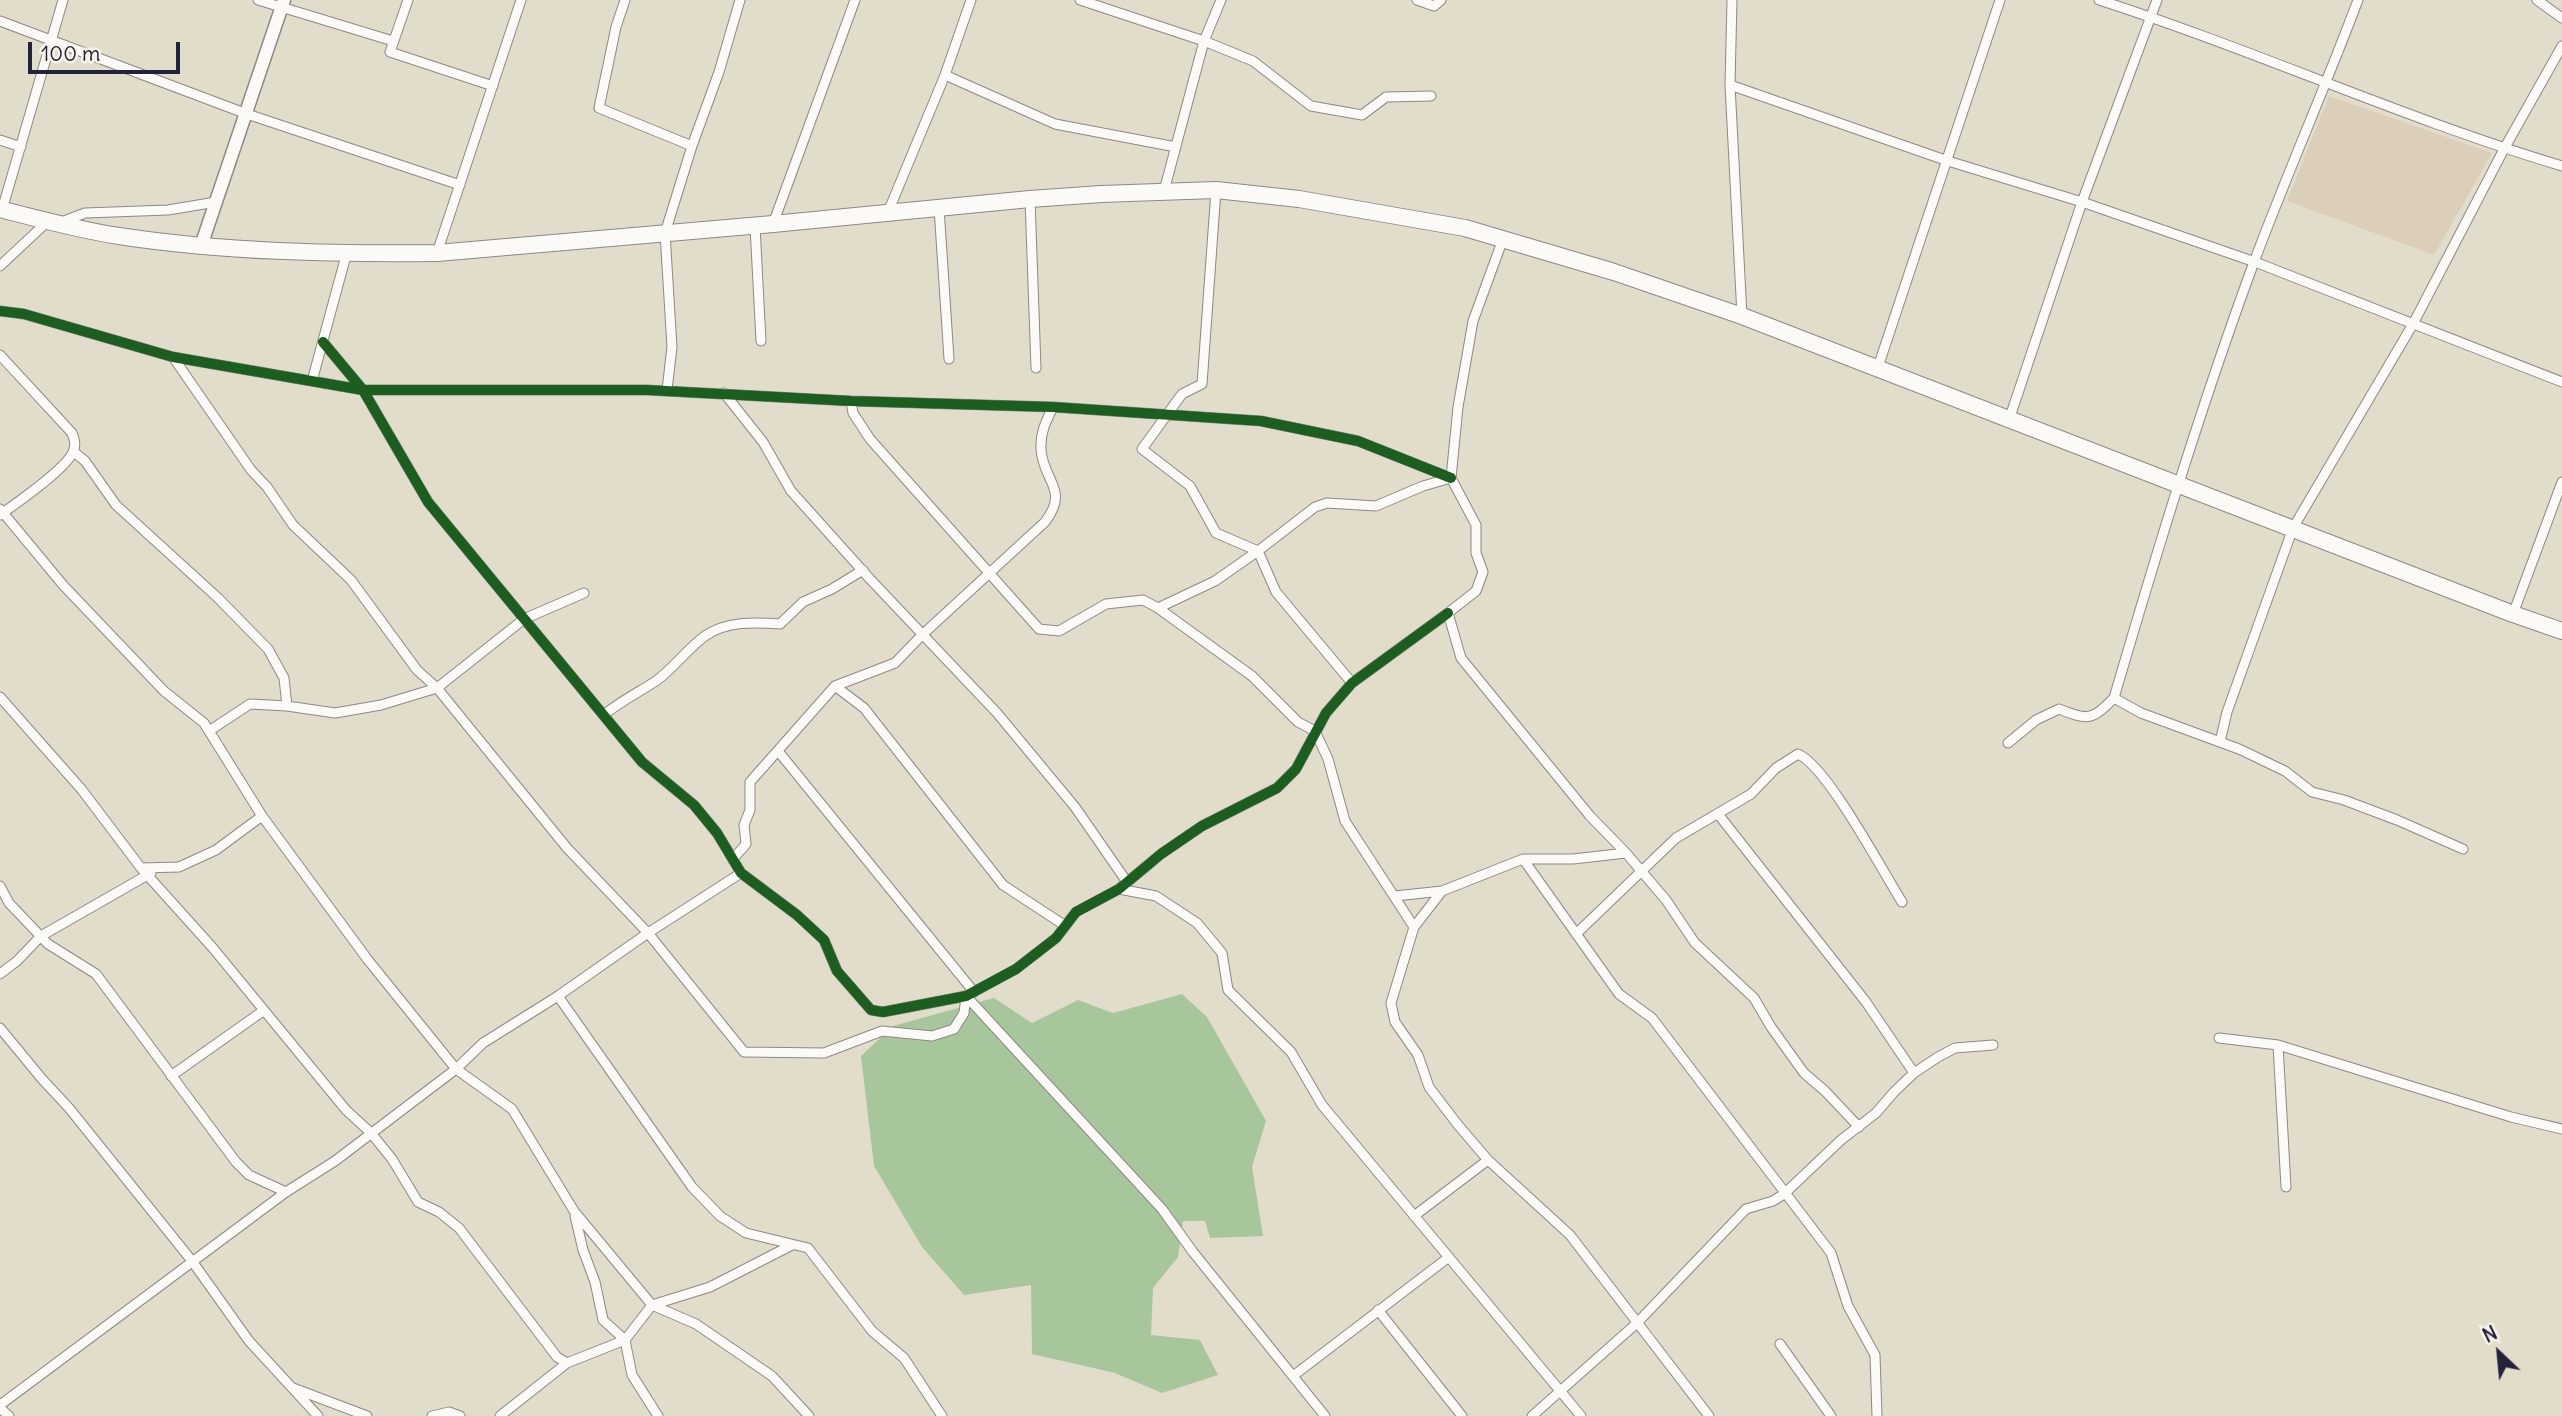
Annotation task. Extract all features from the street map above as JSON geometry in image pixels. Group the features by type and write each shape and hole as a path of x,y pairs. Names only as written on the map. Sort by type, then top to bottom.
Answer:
{"highway":[{"path":"1,209 119,236 201,246 438,253 1030,199 1216,190 1299,199 1465,228 1614,271 1742,316 2562,631"}],"street":[{"path":"1,209 64,0"},
{"path":"258,0 283,4 393,41"},
{"path":"408,0 390,51 493,86"},
{"path":"438,253 521,0"},
{"path":"625,0 616,27 599,108 692,146"},
{"path":"667,390 671,347 665,233 740,0"},
{"path":"773,224 855,0"},
{"path":"888,212 945,75 971,0"},
{"path":"1080,0 1204,41 1253,61 1311,106 1362,115 1386,97 1431,96"},
{"path":"1164,191 1204,41 1221,0"},
{"path":"1418,0 1434,6 1441,0"},
{"path":"1732,0 1730,85 1742,316"},
{"path":"1877,370 2000,0"},
{"path":"2098,0 2151,17 2504,149 2562,166"},
{"path":"2009,420 2082,202 2157,0"},
{"path":"2008,743 2036,720 2059,709 2083,718 2096,716 2114,698 2177,484 2255,262 2358,0"},
{"path":"2537,0 2562,18"},
{"path":"201,246 283,4"},
{"path":"0,21 247,114 460,185"},
{"path":"2220,742 2227,712 2293,528 2413,324 2504,149 2562,46"},
{"path":"945,75 1055,124 1176,147"},
{"path":"1730,85 1948,161 2082,202 2255,262 2562,382"},
{"path":"0,140 20,147"},
{"path":"1216,190 1202,384 1182,394 1142,449 1190,486 1216,533 1258,551 1276,592 1352,684"},
{"path":"1030,199 1036,368"},
{"path":"0,266 53,222 85,213 168,210 216,202"},
{"path":"939,208 949,359"},
{"path":"755,226 761,341"},
{"path":"323,342 363,390 428,502 642,762 694,805 717,833 741,873 797,915 824,940 838,971 871,1010 883,1012 970,994 1016,969 1056,938 1076,912 1123,885 1161,854 1202,827 1277,788 1296,769 1326,713 1352,684 1476,591 1483,572 1476,553 1476,525 1451,478 1458,407 1473,321 1503,239"},
{"path":"312,381 346,252"},
{"path":"0,312 24,314 173,357 363,390 667,390 851,401 1053,407 1261,421 1358,441 1451,478"},
{"path":"0,355 72,433 74,452 85,461 116,505 218,598 268,649 284,678 287,706"},
{"path":"173,357 251,470 267,487 293,525 351,580 417,670 437,688 567,848 648,933 744,1052 824,1053 882,1031 932,1036 954,1029 964,1013 970,994"},
{"path":"724,393 763,442 791,491 997,713 1075,807 1123,885 1156,896 1197,923 1222,953 1228,990 1291,1052 1321,1105 1581,1416"},
{"path":"851,401 853,413 870,439 1039,629 1059,631 1106,604 1143,600 1252,676 1298,722 1315,731 1328,759 1345,821 1414,927"},
{"path":"733,859 746,844 744,825 750,810 750,782 835,686 895,663 1054,511 1057,496 1041,450 1043,427 1053,407"},
{"path":"74,452 59,470 1,512 63,585 164,691 204,723 262,816 368,960 456,1069 512,1109 574,1211 652,1305 696,1324 772,1376 808,1416"},
{"path":"1158,608 1215,582 1315,507 1327,503 1376,506 1423,486 1451,478"},
{"path":"2513,614 2562,482"},
{"path":"605,714 657,680 706,636 729,625 758,622 780,624 803,602 832,589 863,570"},
{"path":"209,731 250,704 335,713 381,705 437,688 524,619 584,593"},
{"path":"1448,613 1461,658 1590,816 1666,900 1695,943 1754,998 1804,1073 1859,1127"},
{"path":"835,686 864,708 1003,885 1064,925"},
{"path":"0,697 82,790 144,872 212,947 346,1110 371,1133 392,1158 418,1202 439,1212 459,1228 558,1357 567,1363"},
{"path":"2114,698 2141,713 2220,742 2285,771 2312,792 2344,800 2397,820 2463,849"},
{"path":"778,751 970,994 1163,1209 1193,1252 1325,1416"},
{"path":"1576,934 1676,838 1751,794 1776,768 1798,754 1806,758 1831,788 1902,902"},
{"path":"1718,814 1866,1002 1914,1073"},
{"path":"0,974 18,961 41,936 144,872 162,867 179,867 216,850 262,816"},
{"path":"1395,896 1442,891 1523,859 1573,859 1626,853"},
{"path":"1523,859 1619,994 1652,1018 1784,1194 1832,1253 1848,1306 1875,1355 1877,1416"},
{"path":"9,1416 0,1406 286,1192 335,1161 456,1069 483,1043 741,873"},
{"path":"0,886 9,903 48,944 96,975 236,1162 249,1175 286,1192"},
{"path":"1442,891 1414,927 1391,1003 1395,1022 1418,1055 1429,1087 1488,1160 1570,1235 1709,1416"},
{"path":"558,996 692,1187 720,1216 746,1233 808,1248 872,1331 904,1358 943,1416"},
{"path":"171,1076 262,1010"},
{"path":"0,1028 41,1079 69,1108 192,1261 249,1341 318,1416"},
{"path":"2219,1038 2278,1045 2511,1117 2562,1129"},
{"path":"1532,1416 1637,1323 1746,1209 1773,1201 1784,1194 1841,1140 1876,1113 1914,1073 1955,1048 1993,1045"},
{"path":"2278,1045 2286,1187"},
{"path":"1414,1216 1488,1160"},
{"path":"574,1211 603,1320 625,1340 632,1376 658,1416"},
{"path":"500,1416 567,1363 625,1340 652,1305 710,1287 792,1245"},
{"path":"1293,1376 1449,1257"},
{"path":"1378,1310 1462,1416"},
{"path":"1780,1344 1830,1416"},
{"path":"291,1387 367,1416"},
{"path":"432,1416 449,1412 460,1416"}],"shaded area":[{"path":"2329,96 2492,153 2434,255 2287,201"}],"green space":[{"path":"1182,994 1207,1017 1266,1121 1252,1167 1263,1236 1210,1238 1205,1221 1183,1221 1178,1257 1153,1288 1151,1335 1200,1340 1218,1375 1162,1393 1115,1373 1032,1354 1031,1285 964,1295 922,1247 874,1166 861,1056 893,1026 994,998 1032,1023 1078,1000 1113,1013"}],"cycle path":[{"path":"0,311 24,314 173,357 363,390 647,390 851,401 1053,407 1261,421 1358,441 1451,478"},
{"path":"323,342 363,390 428,502 642,762 694,805 717,833 741,873 797,915 824,940 837,971 871,1010 883,1012 966,996 1016,969 1056,938 1076,912 1119,889 1161,854 1202,826 1277,788 1296,769 1326,713 1352,683 1448,613"}]}
